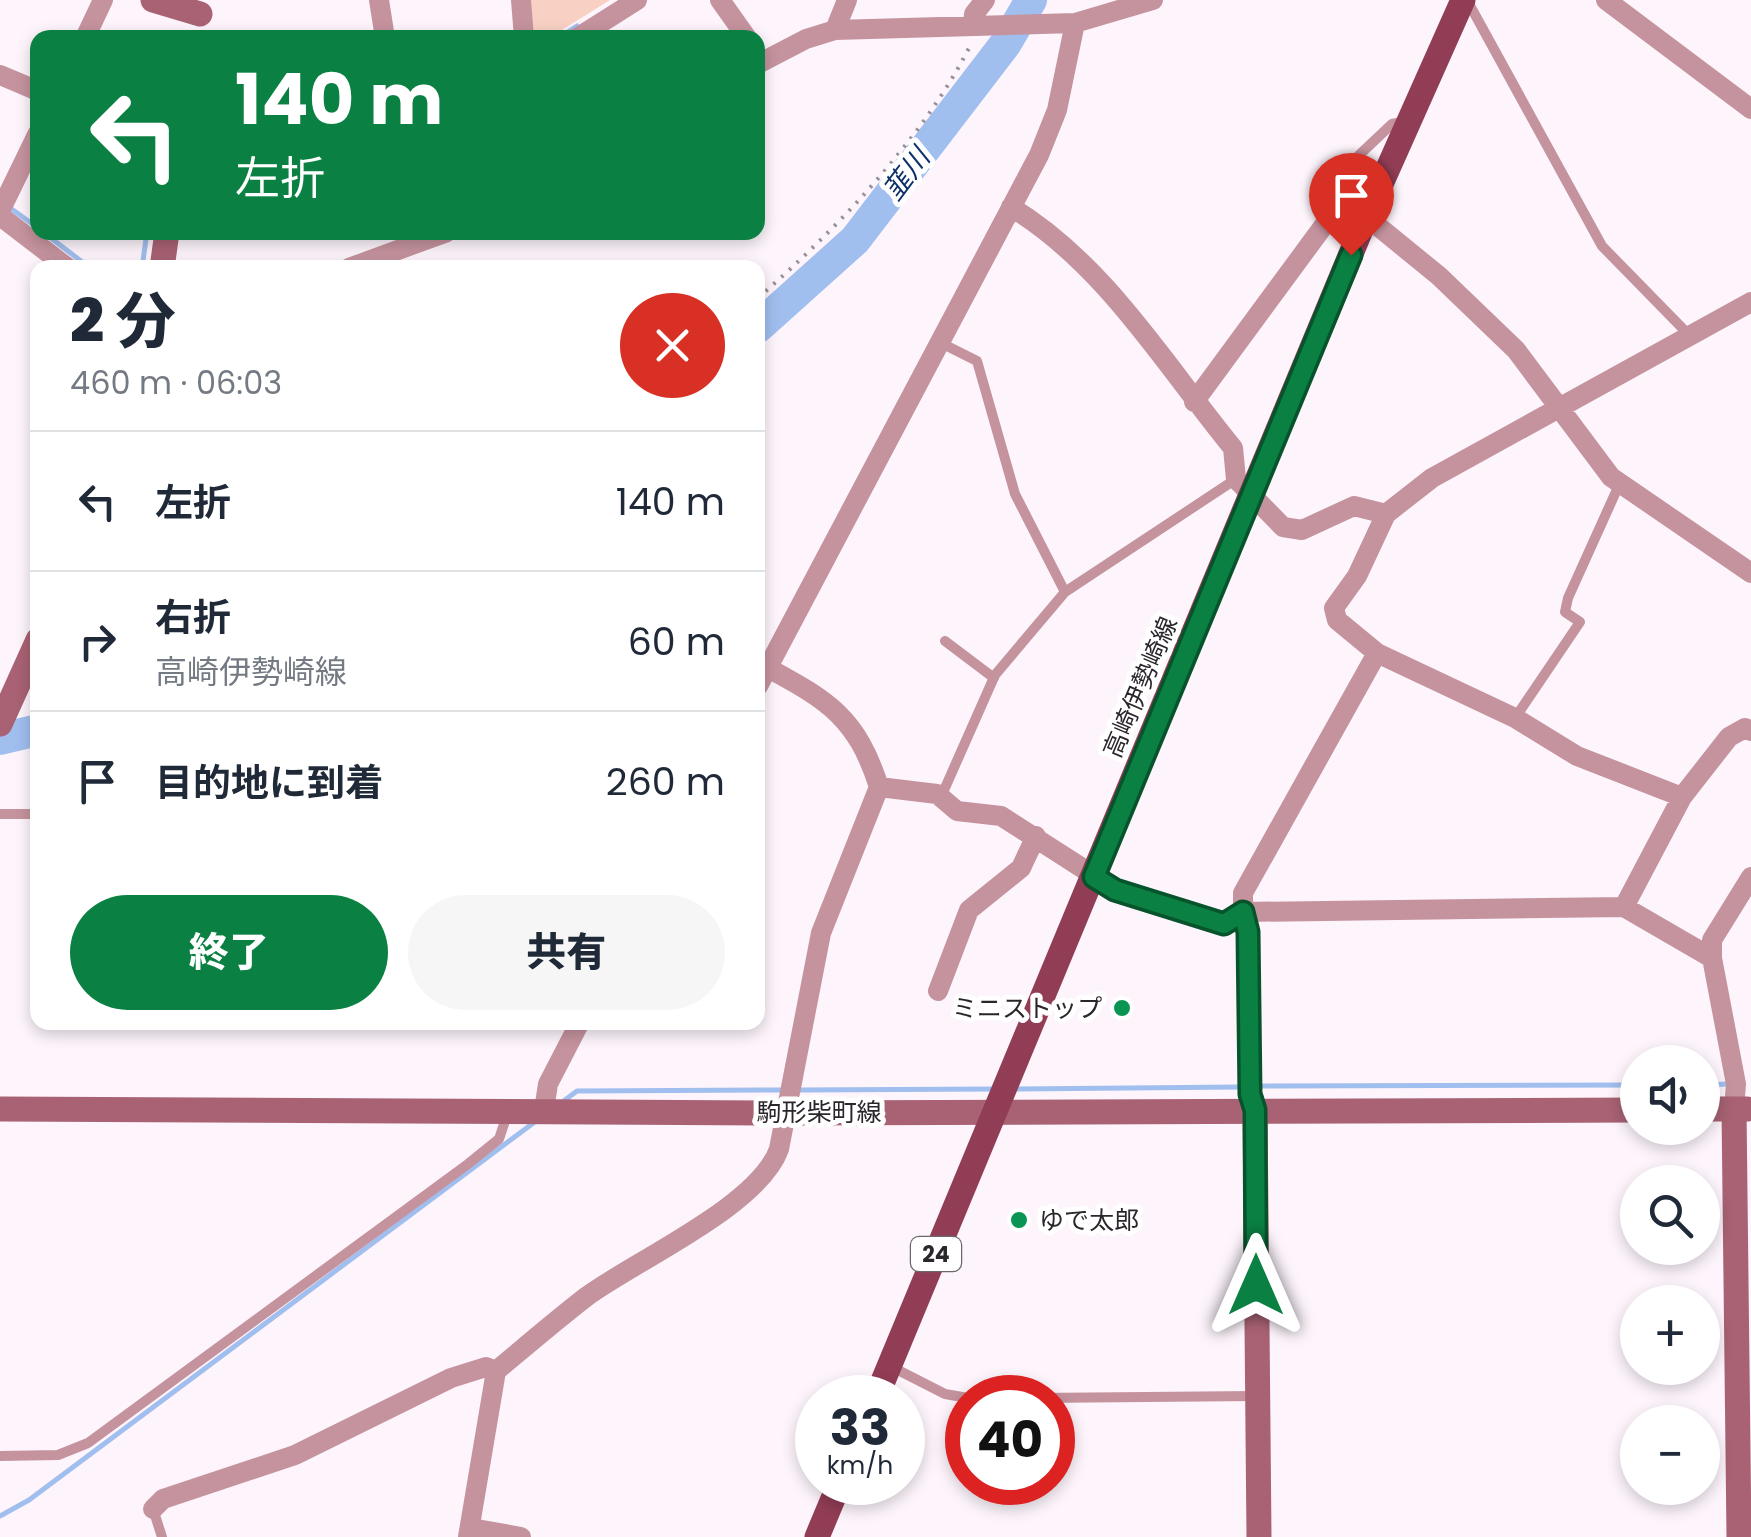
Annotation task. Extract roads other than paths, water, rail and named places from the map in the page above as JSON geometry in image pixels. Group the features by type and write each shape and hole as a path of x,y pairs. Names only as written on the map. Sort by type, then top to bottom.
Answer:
{"main road":[{"path":"152,0 199,17"},
{"name":"高崎伊勢崎線","path":"885,1375 1094,877 1244,488 1465,0"},
{"path":"2,720 30,658"},
{"path":"1738,1537 1743,1109"},
{"name":"駒形柴町線","path":"0,1110 1620,1110"},
{"path":"1255,1110 1258,1537"},
{"path":"817,1537 830,1505"}],"street":[{"path":"89,30 104,0"},
{"path":"379,0 384,30"},
{"path":"522,0 524,30"},
{"path":"590,30 637,0"},
{"path":"720,0 741,30"},
{"path":"835,30 837,15 847,0"},
{"path":"980,26 974,14 985,0"},
{"path":"765,57 835,30 1075,23 1153,0"},
{"path":"1606,0 1751,109"},
{"path":"765,671 1011,207 1058,110 1075,23"},
{"path":"0,75 30,88"},
{"path":"30,150 0,214 30,238"},
{"path":"1194,402 1336,209 1347,201 1490,325 1562,409 1619,485 1751,573"},
{"path":"1011,207 1066,248 1103,285 1233,448 1244,488 1283,527 1302,530 1354,506 1386,514"},
{"path":"33,240 58,260"},
{"path":"367,260 412,240"},
{"path":"1682,797 1577,756 1515,718 1377,653 1337,620 1334,608 1357,576 1386,514 1432,478 1547,413 1562,409 1642,359 1748,309"},
{"path":"1243,912 1242,893 1377,653"},
{"path":"520,1537 469,1532 496,1370 589,1295 738,1198 772,1169 821,934 879,787 858,734 829,701 765,678"},
{"path":"1624,907 1682,797 1729,737 1745,728 1751,731"},
{"path":"879,787 940,797 957,811 1001,816 1115,890 1224,924 1243,912 1624,907 1712,958"},
{"path":"938,991 969,910 1021,868 1036,836"},
{"path":"1743,1109 1712,958 1712,940 1751,876"},
{"path":"544,1110 548,1084 576,1030"},
{"path":"153,1509 163,1499 295,1456 451,1378 486,1367 496,1370"}],"lane":[{"path":"1465,0 1602,246 1692,338"},
{"path":"1338,174 1392,124 1408,121"},
{"path":"940,342 977,360 1014,494 1065,592"},
{"path":"1515,718 1580,622 1565,612 1568,598 1619,485"},
{"path":"940,797 994,678 1065,592 1244,488"},
{"path":"944,641 994,678"},
{"path":"0,814 30,814"},
{"path":"1243,912 1248,932 1250,1094 1255,1110"},
{"path":"0,1456 58,1455 88,1443 468,1164 499,1139 508,1111"},
{"path":"889,1366 945,1394"},
{"path":"1075,1398 1257,1396"},
{"path":"153,1509 162,1537"}],"waterway":[{"name":"韮川","path":"765,321 855,240 1006,43 1031,0"},
{"path":"571,30 577,26"},
{"path":"6,205 30,222"},
{"path":"53,240 80,260"},
{"path":"143,260 146,240"},
{"name":"韮川","path":"0,739 30,732"},
{"path":"1720,1084 1729,1084"},
{"path":"1263,1086 1620,1085"},
{"path":"1013,1089 1240,1087"},
{"path":"798,1090 997,1089"},
{"path":"561,1103 577,1091 787,1090"},
{"path":"0,1516 29,1500 536,1121"}],"place":[{"name":"ミニストップ","path":"1122,1008"},
{"name":"ゆで太郎","path":"1019,1220"}]}
